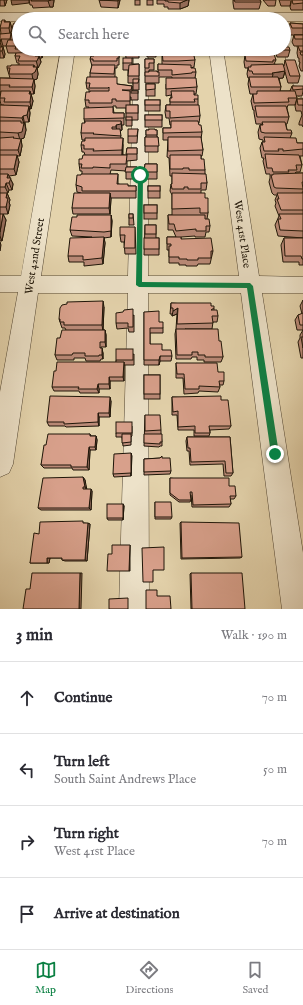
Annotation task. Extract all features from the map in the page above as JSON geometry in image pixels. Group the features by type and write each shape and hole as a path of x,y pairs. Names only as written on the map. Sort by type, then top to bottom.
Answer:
{"street":[{"path":"0,30 4,13"},
{"path":"291,18 303,18"},
{"path":"291,52 303,93"},
{"name":"West 42nd Street","path":"0,464 67,56"},
{"path":"134,609 141,56"},
{"name":"West 41st Place","path":"217,56 297,609"},
{"path":"0,284 303,286"}],"building":[{"path":"32,0 51,0 31,1"},
{"path":"165,0 187,0 180,3 168,2"},
{"path":"234,0 260,0 261,2 235,2"},
{"path":"292,0 303,0 303,3 293,4"},
{"path":"2,20 5,20 4,22 10,22 9,28 0,28"},
{"path":"291,23 303,24 303,28 292,28"},
{"path":"11,33 10,39 1,39 0,42 0,34"},
{"path":"294,35 303,35 303,39 295,39"},
{"path":"8,40 12,40 12,46 6,46"},
{"path":"298,46 303,46 303,51 300,51"},
{"path":"20,56 39,56 37,61 18,61"},
{"path":"91,56 119,56 119,58 117,58 117,61 93,61 93,59 90,59"},
{"path":"162,56 194,56 195,60 178,61 163,61"},
{"path":"245,56 275,56 276,60 273,60 273,62 246,61"},
{"path":"123,58 132,58 132,63 123,63"},
{"path":"145,59 154,59 154,63 149,63 149,68 145,68"},
{"path":"285,60 295,60 300,76 290,76"},
{"path":"139,64 139,76 128,76 129,65"},
{"path":"158,64 191,65 191,68 195,68 196,72 172,75 172,70 158,70"},
{"path":"283,64 285,71 272,73 273,74 253,74 252,71 249,71 248,67 251,67 251,65"},
{"path":"34,65 33,67 37,67 35,72 32,74 9,74 10,68 7,68 7,66"},
{"path":"92,65 115,65 114,74 90,73"},
{"path":"145,72 159,72 159,76 145,76"},
{"path":"87,77 117,77 117,84 132,86 131,90 122,90 130,91 130,101 116,101 116,99 112,99 112,103 89,103 89,100 85,100 86,92 109,91 109,87 89,88 90,83 86,83"},
{"path":"249,77 278,77 281,87 251,87"},
{"path":"0,78 34,79 32,87 9,87 10,85 0,85"},
{"path":"166,78 196,78 197,87 166,89"},
{"path":"133,79 139,79 138,83 133,83"},
{"path":"146,84 155,84 155,89 146,90"},
{"path":"292,86 303,86 303,89 293,90"},
{"path":"1,91 30,91 30,102 4,102 5,98 0,98"},
{"path":"131,91 138,91 138,93 131,93"},
{"path":"171,91 194,91 194,95 198,95 198,99 194,99 195,102 170,102 170,98 172,98"},
{"path":"257,91 295,91 297,98 288,98 289,102 254,103 253,94 257,94"},
{"path":"297,99 303,99 303,105 298,105"},
{"path":"145,100 160,100 160,105 145,105"},
{"path":"0,105 29,106 27,115 23,116 22,118 0,117"},
{"path":"126,105 138,105 138,113 126,113"},
{"path":"166,105 199,105 200,116 170,118 170,111 166,111"},
{"path":"255,106 286,106 289,117 257,117"},
{"path":"113,107 113,113 124,113 124,118 84,119 84,108"},
{"path":"145,115 162,115 162,120 145,120"},
{"path":"126,117 132,117 132,120 126,120"},
{"path":"0,121 21,121 21,123 24,123 22,132 0,132"},
{"path":"85,121 121,121 121,124 116,125 116,127 112,127 112,129 120,129 121,136 81,133 82,123 85,123"},
{"path":"171,121 198,121 199,125 201,125 202,132 163,133 163,128 171,128"},
{"path":"262,122 285,122 287,130 291,130 292,133 261,132 260,125 263,125"},
{"path":"128,129 138,129 137,136 128,136"},
{"path":"146,130 157,130 157,135 146,135"},
{"path":"14,137 13,138 21,139 18,150 0,150 0,138"},
{"path":"145,137 158,137 159,146 145,146"},
{"path":"168,137 201,137 203,150 168,151"},
{"path":"264,137 296,138 297,143 303,143 303,149 283,151 283,149 278,149 279,151 264,151 262,142 265,142"},
{"path":"85,138 123,138 122,150 93,151 94,149 84,149 84,145 81,145 82,141 85,141"},
{"path":"127,148 137,148 137,154 126,154"},
{"path":"265,154 299,155 302,165 296,165 297,170 288,170 289,172 273,172 272,168 267,168"},
{"path":"0,155 17,155 14,169 0,169"},
{"path":"83,155 127,155 126,164 110,164 110,168 81,168 82,164 79,164 79,159 82,159"},
{"path":"170,155 201,155 201,159 204,159 205,170 189,170 189,168 170,169"},
{"path":"145,164 157,164 157,172 144,172"},
{"path":"126,167 137,167 137,172 125,172"},
{"path":"172,173 206,174 207,183 201,183 201,189 188,189 188,187 184,187 184,189 172,189"},
{"path":"303,173 303,189 274,187 271,175 273,174"},
{"path":"0,174 8,174 7,178 11,178 9,183 6,183 5,187 0,187"},
{"path":"118,174 117,184 136,186 136,191 82,191 82,187 76,185 77,175"},
{"path":"148,186 160,186 160,191 148,191"},
{"path":"0,193 7,193 6,198 8,198 6,207 0,207"},
{"path":"74,193 110,193 109,208 72,208"},
{"path":"172,193 205,193 205,198 208,198 208,213 200,213 200,208 172,209"},
{"path":"277,193 303,193 303,210 281,210 277,199 279,199"},
{"path":"144,205 157,205 157,213 144,213"},
{"path":"0,214 3,214 0,232"},
{"path":"129,214 133,214 133,218 129,218"},
{"path":"279,214 303,214 303,231 280,230 278,219 281,219"},
{"path":"77,215 111,215 111,231 70,230 72,217 77,217"},
{"path":"168,215 205,215 205,219 209,219 210,226 206,226 206,231 196,231 196,229 176,231 174,224 169,224"},
{"path":"145,225 156,225 156,234 145,234"},
{"path":"120,227 135,227 135,248 124,248 125,235 120,235"},
{"path":"104,237 102,258 83,260 83,256 68,256 70,238"},
{"path":"167,237 181,237 181,239 211,238 213,251 211,251 211,258 187,260 179,259 179,257 169,257 169,246 171,246 171,244 167,244"},
{"path":"144,238 159,238 159,249 144,249"},
{"path":"284,238 303,238 303,259 301,256 285,256"},
{"path":"103,301 102,325 64,325 64,322 60,322 60,308 62,305 67,304 67,302"},
{"path":"171,303 211,303 211,306 214,306 214,308 211,310 217,310 218,316 212,316 213,323 177,324 178,308 173,311 173,308 171,308"},
{"path":"133,309 133,327 128,327 128,323 116,323 116,313"},
{"path":"159,311 159,322 163,322 163,328 150,328 150,344 162,344 162,350 171,350 172,356 160,356 159,360 144,360 144,312"},
{"path":"303,313 303,325 300,325 298,315"},
{"path":"176,329 218,329 223,357 205,357 205,355 198,355 198,352 192,352 192,355 177,355"},
{"path":"62,330 105,330 105,342 100,342 102,355 85,356 85,353 73,353 72,355 55,355 57,338 60,338"},
{"path":"301,337 303,337 303,348"},
{"path":"116,349 133,349 133,360 116,360"},
{"path":"57,362 124,362 123,377 109,377 109,384 98,384 97,389 52,387"},
{"path":"176,363 217,363 218,372 224,372 224,381 219,381 220,387 199,386 199,389 185,389 184,374 177,374"},
{"path":"144,375 160,375 160,394 144,394"},
{"path":"50,396 110,397 109,413 98,413 98,422 64,424 64,422 47,422"},
{"path":"221,396 221,400 228,400 231,426 209,426 210,433 195,433 195,426 178,427 178,411 173,412 172,397"},
{"path":"145,415 160,415 161,430 145,431"},
{"path":"116,422 132,422 132,433 116,433"},
{"path":"48,434 90,434 90,436 96,436 95,447 89,447 87,467 71,467 71,465 41,465 44,445 46,445"},
{"path":"122,434 131,434 131,442 122,443"},
{"path":"144,434 162,434 162,442 160,442 160,444 144,443"},
{"path":"187,437 230,437 233,473 226,473 225,461 191,462 190,448 188,448"},
{"path":"131,453 131,473 113,474 114,454"},
{"path":"162,456 162,458 170,458 171,471 144,472 144,459 160,458"},
{"path":"83,477 85,487 83,487 83,489 91,489 89,508 38,508 43,478"},
{"path":"170,478 229,478 229,486 235,486 236,496 230,496 231,504 193,505 192,492 190,492 191,500 179,500 170,493"},
{"path":"155,502 171,502 172,517 155,517"},
{"path":"107,504 123,504 123,518 107,518"},
{"path":"83,521 83,523 88,523 85,560 62,560 62,558 47,558 47,563 30,563 34,533 39,534 40,522"},
{"path":"181,522 239,523 242,557 182,558"},
{"path":"112,545 130,545 129,571 107,571 108,554 112,554"},
{"path":"164,547 164,570 153,570 153,582 143,582 142,548"},
{"path":"32,573 80,573 79,609 23,609 26,589 30,589"},
{"path":"191,573 242,573 245,609 192,609"},
{"path":"146,590 157,590 157,596 170,596 171,609 146,609"},
{"path":"128,598 128,609 109,609 109,599"}],"route":[{"path":"140,175 139,285 250,286 275,454"}]}
